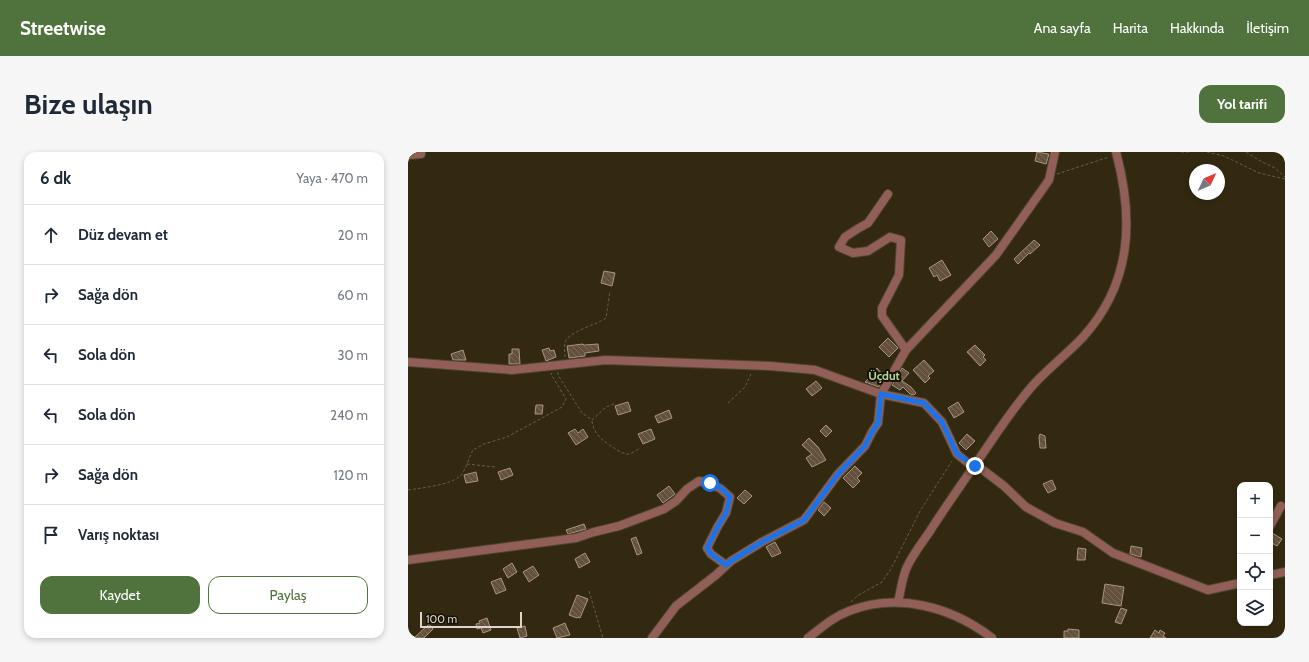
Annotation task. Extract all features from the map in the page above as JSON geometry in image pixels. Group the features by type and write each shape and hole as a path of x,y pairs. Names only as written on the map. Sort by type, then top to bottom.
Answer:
{"street":[{"path":"408,155 421,154 421,152"},
{"path":"652,638 676,606 716,575 731,561 762,542 804,520 838,474 865,446 878,423 881,394 906,350 996,255 1049,180 1055,152"},
{"path":"898,602 902,580 910,561 975,466 1026,394 1045,373 1075,346 1091,328 1104,309 1114,290 1124,257 1127,224 1124,190 1116,153"},
{"path":"888,194 868,223 845,237 839,247 853,253 868,251 890,237 901,240 898,275 882,308 882,316 906,350"},
{"path":"408,362 512,370 606,360 814,370 881,394 924,403 942,422 957,454 983,470 1004,486 1026,507 1055,523 1083,532 1113,553 1208,590 1237,584"},
{"path":"408,560 576,538 620,526 664,509 676,501 687,489 699,482 710,483 721,488 730,497 726,513 707,548 711,554 726,565"},
{"path":"1273,521 1281,506"},
{"path":"1273,574 1285,572"},
{"path":"808,638 828,622 848,611 869,605 898,602 940,609 959,617 982,630 992,638"}],"path":[{"path":"1181,152 1189,152"},
{"path":"1208,152 1224,156 1259,173 1285,178"},
{"path":"1246,152 1275,168 1285,178"},
{"path":"1049,177 1116,153"},
{"path":"592,420 582,413 558,375 565,343 569,338 587,326 602,321 606,318 610,291"},
{"path":"408,490 436,485 460,477 473,450 484,444 507,437 562,407 566,399 551,374 560,366"},
{"path":"728,403 745,387 755,366"},
{"path":"616,403 606,407 592,420 592,427 609,445 625,454 635,452 640,448"},
{"path":"852,601 882,582 891,570 920,512 957,454"},
{"path":"466,464 494,467"},
{"path":"589,591 603,638"}],"building":[{"path":"1037,152 1049,154 1046,164 1035,161"},
{"path":"991,231 998,239 989,247 983,239"},
{"path":"1034,240 1040,245 1018,264 1014,259"},
{"path":"942,260 951,275 940,281 937,275 934,277 929,268"},
{"path":"604,271 615,273 612,286 601,283"},
{"path":"888,338 898,348 889,357 879,347"},
{"path":"598,344 599,351 585,353 585,356 569,358 567,346"},
{"path":"975,345 985,355 983,357 986,360 980,366 967,352"},
{"path":"549,348 550,351 554,350 556,357 546,361 542,350"},
{"path":"512,349 519,349 520,364 509,364 509,354 512,354"},
{"path":"463,350 466,360 453,360 451,354"},
{"path":"924,360 934,371 928,376 930,378 925,383 913,370"},
{"path":"877,368 882,374 880,376 883,379 879,387 865,382 871,376 870,374"},
{"path":"902,368 909,373 902,381 911,387 916,393 914,395 910,394 903,387 900,390 892,385"},
{"path":"816,381 822,388 812,396 806,389"},
{"path":"628,402 631,411 618,415 615,406"},
{"path":"958,402 964,412 954,418 948,408"},
{"path":"536,405 543,405 542,414 535,414"},
{"path":"669,410 672,418 658,423 655,416"},
{"path":"826,425 832,431 826,437 820,431"},
{"path":"575,429 578,433 583,429 588,437 576,445 568,433"},
{"path":"651,429 655,439 643,444 638,434"},
{"path":"967,434 975,441 966,450 959,443"},
{"path":"1040,434 1045,436 1046,448 1040,448"},
{"path":"809,438 818,447 826,460 812,467 806,458 812,454 802,445"},
{"path":"855,466 862,473 857,478 860,481 853,488 843,478"},
{"path":"510,468 513,475 501,480 498,472"},
{"path":"476,472 478,481 466,483 464,475"},
{"path":"1052,480 1056,489 1048,493 1043,484"},
{"path":"669,486 675,494 663,503 657,495"},
{"path":"745,490 752,496 744,504 737,498"},
{"path":"824,502 831,508 824,516 818,510"},
{"path":"584,524 586,529 568,534 566,530"},
{"path":"1273,534 1282,539 1277,546 1273,544"},
{"path":"636,537 642,553 637,555 631,539"},
{"path":"775,542 781,553 772,557 766,547"},
{"path":"1131,546 1142,548 1141,557 1130,554"},
{"path":"1078,548 1086,549 1085,560 1077,560"},
{"path":"585,553 590,562 579,568 575,559"},
{"path":"512,563 517,572 508,578 503,569"},
{"path":"533,566 539,575 529,582 523,572"},
{"path":"501,578 506,590 496,594 491,582"},
{"path":"1105,584 1124,587 1121,606 1102,603"},
{"path":"577,595 588,599 580,618 569,615"},
{"path":"1121,608 1127,610 1121,624 1115,622"},
{"path":"487,618 491,630 483,633 481,628 477,629 476,624"},
{"path":"565,623 570,635 557,638 553,628"},
{"path":"429,624 433,629 424,638 414,638"},
{"path":"525,626 527,636 520,638 517,628"},
{"path":"1068,629 1079,630 1079,638 1064,638 1064,631 1068,631"},
{"path":"1155,630 1159,633 1160,630 1165,633 1163,636 1166,638 1150,638"}],"district":[{"name":"Üçdut","path":"884,376"}],"route":[{"path":"710,483 721,488 730,497 726,513 707,548 711,554 726,565 762,542 804,520 838,474 865,446 878,423 881,394 924,403 942,422 957,454 968,463 975,466"}]}
